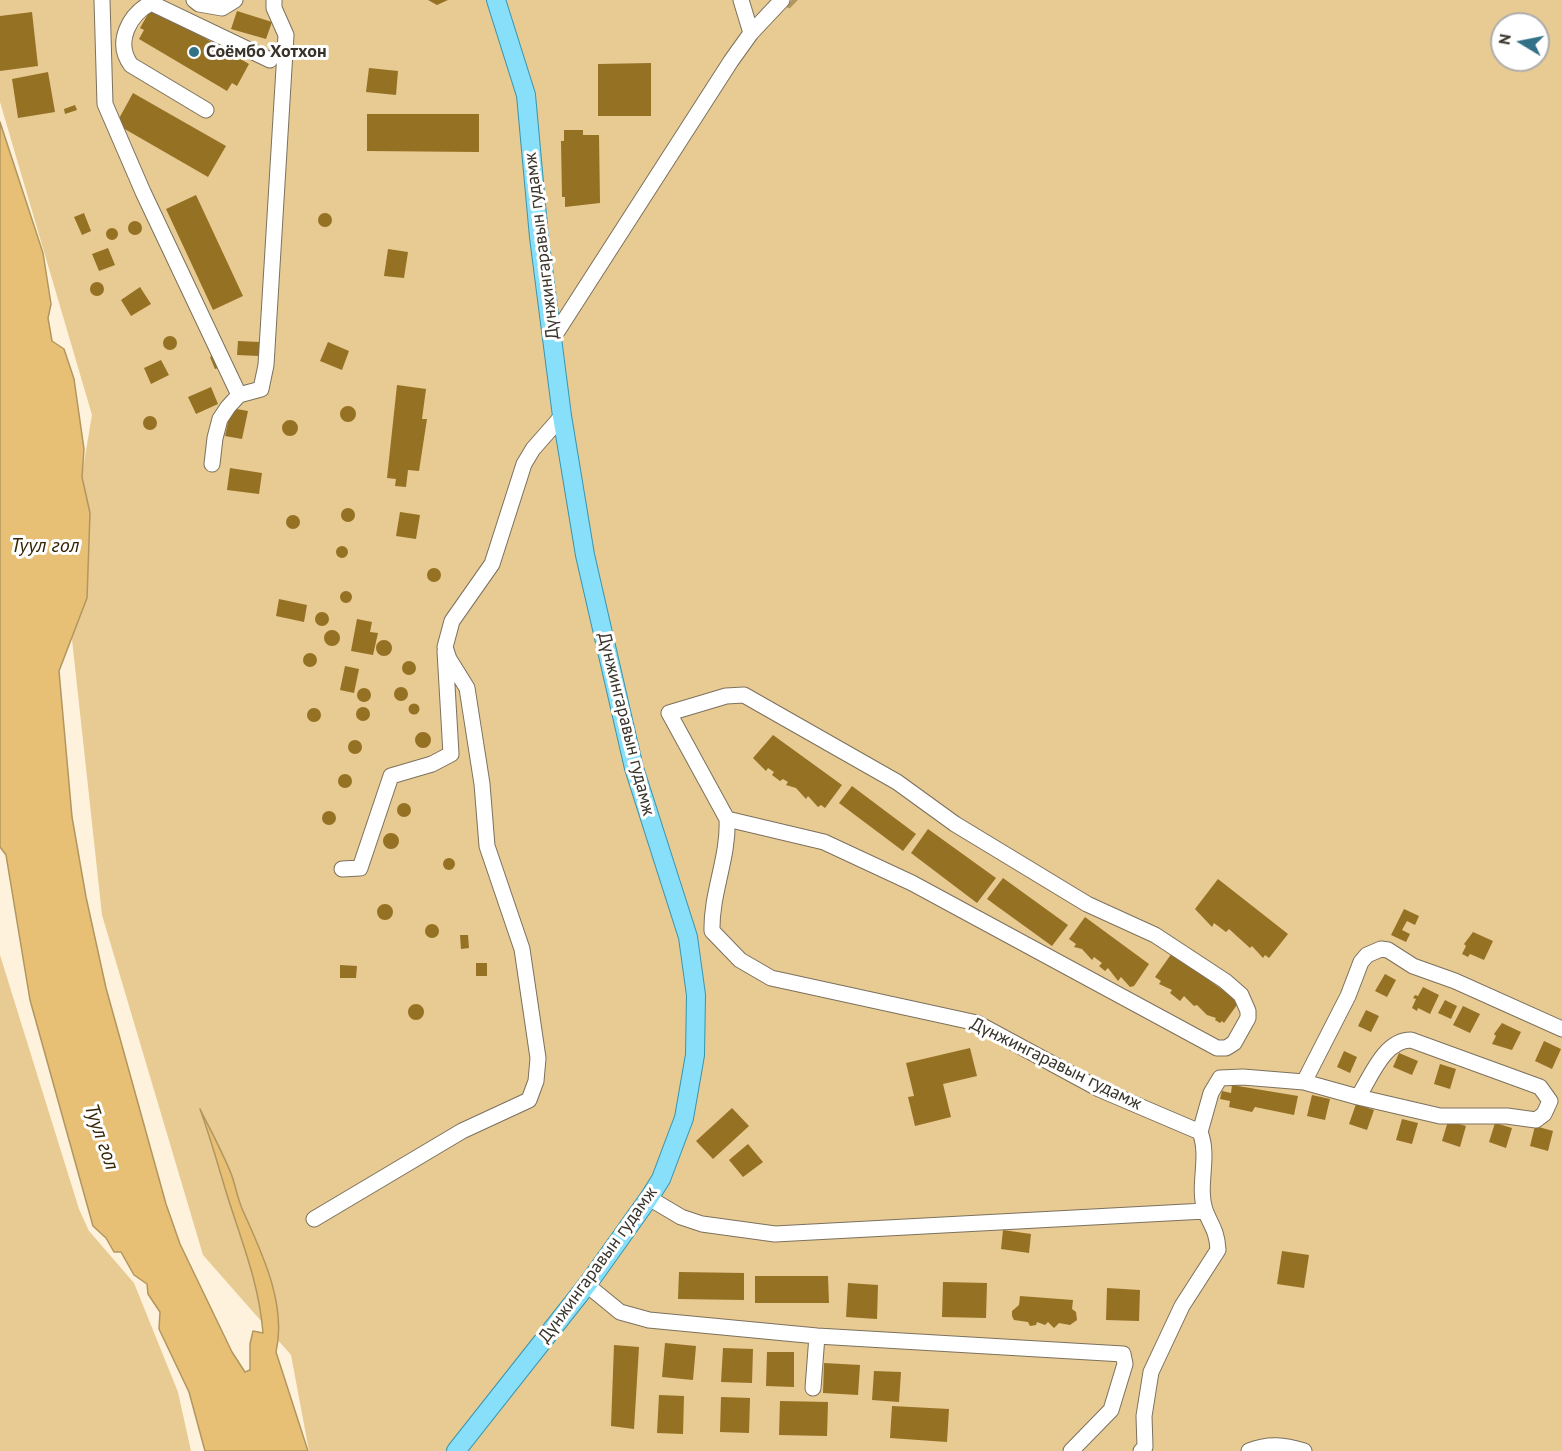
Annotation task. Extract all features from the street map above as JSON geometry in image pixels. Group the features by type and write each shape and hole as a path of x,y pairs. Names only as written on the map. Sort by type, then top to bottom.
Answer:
{"main road":[{"name":"Дүнжингаравын гудамж","path":"456,1451 587,1285 649,1198 660,1179 684,1118 695,1054 696,995 688,937 634,768 585,555 562,416 539,237 526,95 496,0"}],"street":[{"path":"102,0 105,104 143,192 239,395"},
{"path":"194,0 199,4 222,8 235,0"},
{"path":"212,464 220,419 239,395 258,391 263,386 270,325 286,35 274,8 274,0"},
{"path":"741,0 751,33"},
{"path":"553,338 751,33 782,0"},
{"path":"206,110 131,64 127,59 124,45 126,29 137,10 151,3 270,60"},
{"path":"342,870 360,868 392,776 432,764 451,754 444,677 445,647 452,621 492,564 524,464 533,449 562,416"},
{"path":"314,1219 462,1131 529,1100 536,1081 538,1058 522,950 486,846 482,784 467,688 448,659 445,647"},
{"path":"688,937 712,932 712,916 728,837 727,819 669,713 726,696 744,695 897,782 955,824 1087,904 1155,935 1191,957 1241,995 1248,1011 1248,1018 1234,1042 1226,1048 1217,1048 892,874 824,842 727,819"},
{"name":"Дүнжингаравын гудамж","path":"712,932 725,948 740,960 771,978 977,1023 1099,1089 1200,1132"},
{"path":"1304,1082 1348,996 1361,962 1367,955 1381,949 1388,950 1413,966 1455,981 1562,1029"},
{"path":"1146,1450 1144,1416 1151,1372 1182,1306 1218,1250 1213,1224 1205,1211 1206,1146 1200,1132 1211,1093 1220,1078 1243,1077 1304,1082 1358,1097 1440,1116 1506,1116 1536,1120 1544,1114 1550,1101 1540,1087 1411,1040 1400,1040 1391,1046 1358,1097"},
{"path":"649,1198 681,1217 702,1224 775,1234 1205,1211"},
{"path":"587,1285 620,1312 649,1320 817,1336 1003,1348 1115,1351 1122,1354 1125,1364 1111,1410 1071,1451"},
{"path":"813,1388 817,1336"},
{"path":"1249,1451 1264,1445 1280,1444 1304,1451"}],"shaded area":[{"path":"0,0 1562,0 1562,1451 309,1451 291,1355 203,1255 102,915 65,575 92,415 0,102"},
{"path":"0,955 79,1209 89,1231 134,1283 178,1392 191,1451 0,1451"}],"water":[{"name":"Туул гол","path":"0,122 43,253 51,304 48,318 52,341 64,349 74,379 84,449 82,477 90,513 87,598 59,671 72,817 86,897 106,988 166,1204 180,1244 232,1352 245,1372 250,1370 250,1344 253,1331 263,1333 261,1315 250,1265 200,1109 232,1176 241,1207 271,1280 278,1316 279,1334 276,1352 308,1451 205,1451 189,1392 159,1329 160,1312 148,1294 147,1284 134,1275 121,1252 114,1252 106,1238 93,1226 30,1000 6,855 0,847"}],"building":[{"path":"428,0 448,0 437,5"},
{"name":"Соёмбо Хотхон","path":"152,7 249,64 237,86 232,83 227,91 139,39 144,30 140,28"},
{"path":"237,11 272,22 266,39 231,29"},
{"path":"32,12 38,66 0,71 0,16"},
{"path":"651,63 651,116 598,116 598,64"},
{"path":"369,68 398,71 396,95 366,92"},
{"path":"48,72 55,112 18,118 12,79"},
{"path":"133,93 226,146 208,177 116,124"},
{"path":"75,105 77,110 65,114 64,109"},
{"path":"367,114 479,114 479,152 367,151"},
{"path":"564,130 583,130 583,135 599,135 600,203 565,207 565,197 562,197 561,141 564,141"},
{"path":"196,195 243,296 213,310 166,209"},
{"path":"84,213 91,231 82,235 74,217"},
{"path":"325,213 330,215 332,220 330,225 325,227 320,225 318,220 320,215"},
{"path":"132,221 138,221 142,228 138,235 132,235 128,231 128,225"},
{"path":"114,228 118,234 114,240 110,240 106,232"},
{"path":"108,248 115,265 99,271 92,254"},
{"path":"388,249 408,252 404,278 384,276"},
{"path":"97,282 102,284 104,289 102,294 97,296 92,294 90,289 92,284"},
{"path":"140,287 151,304 131,316 121,300"},
{"path":"170,336 175,338 177,343 175,348 170,350 165,348 163,343 165,338"},
{"path":"238,341 260,342 259,356 237,355"},
{"path":"328,342 349,351 342,370 320,361"},
{"path":"216,354 221,367 215,369 210,357"},
{"path":"161,360 169,375 151,384 144,368"},
{"path":"397,385 426,389 422,419 427,419 419,471 408,470 406,487 395,486 396,479 387,478"},
{"path":"211,387 218,404 196,414 188,397"},
{"path":"348,406 356,414 348,422 340,414"},
{"path":"231,408 248,411 242,439 225,436"},
{"path":"150,416 155,418 157,423 155,428 150,430 145,428 143,423 145,418"},
{"path":"290,420 296,422 298,428 296,434 290,436 284,434 282,428 284,422"},
{"path":"230,468 262,473 259,494 227,490"},
{"path":"345,508 351,508 355,515 351,522 345,522 341,518 341,512"},
{"path":"400,512 420,515 416,539 396,536"},
{"path":"290,515 296,515 300,522 296,529 290,529 286,525 286,519"},
{"path":"344,546 348,552 344,558 340,558 336,550"},
{"path":"434,568 439,570 441,575 439,580 434,582 429,580 427,575 429,570"},
{"path":"348,591 352,597 348,603 344,603 340,595"},
{"path":"279,599 307,605 304,622 276,616"},
{"path":"319,612 325,612 329,619 325,626 319,626 315,622 315,616"},
{"path":"357,619 372,622 370,632 378,633 373,655 351,651"},
{"path":"332,630 340,638 332,646 324,638"},
{"path":"384,640 392,648 384,656 376,648"},
{"path":"307,653 313,653 317,660 313,667 307,667 303,663 303,657"},
{"path":"406,661 412,661 416,668 412,675 406,675 402,671 402,665"},
{"path":"345,666 359,669 354,693 340,690"},
{"path":"398,687 404,687 408,694 404,701 398,701 394,697 394,691"},
{"path":"364,688 369,690 371,695 369,700 364,702 359,700 357,695 359,690"},
{"path":"414,704 418,705 418,713 414,714 410,713 409,709 410,705"},
{"path":"360,707 366,707 370,714 366,721 360,721 356,717 356,711"},
{"path":"314,708 319,710 321,715 319,720 314,722 309,720 307,715 309,710"},
{"path":"423,732 429,734 431,740 429,746 423,748 417,746 415,740 417,734"},
{"path":"773,735 842,785 825,808 821,805 818,807 808,796 806,799 796,788 786,785 788,782 783,779 780,781 772,775 774,772 768,768 766,771 753,758"},
{"path":"352,740 358,740 362,747 358,754 352,754 348,750 348,744"},
{"path":"345,774 350,776 352,781 350,786 345,788 340,786 338,781 340,776"},
{"path":"852,786 916,834 903,851 839,803"},
{"path":"401,803 407,803 411,810 407,817 401,817 397,813 397,807"},
{"path":"329,811 334,813 336,818 334,823 329,825 324,823 322,818 324,813"},
{"path":"928,829 996,878 977,903 911,853"},
{"path":"391,833 399,841 391,849 383,841"},
{"path":"451,858 455,864 451,870 447,870 443,862"},
{"path":"1003,878 1068,925 1052,946 987,899"},
{"path":"1218,879 1288,934 1269,958 1265,955 1263,958 1252,946 1250,948 1229,929 1226,932 1214,923 1212,927 1195,909"},
{"path":"385,904 393,912 385,920 377,912"},
{"path":"1404,909 1419,916 1415,925 1407,921 1402,930 1410,934 1406,942 1391,935"},
{"path":"1085,917 1149,964 1134,986 1130,987 1121,977 1118,981 1108,968 1105,971 1099,966 1102,963 1094,957 1092,960 1082,949 1074,947 1076,944 1069,939"},
{"path":"429,924 435,924 439,931 435,938 429,938 425,934 425,928"},
{"path":"1473,932 1493,941 1484,960 1470,954 1468,957 1462,954 1466,946 1464,944"},
{"path":"460,935 468,935 469,948 461,949"},
{"path":"1172,953 1239,1002 1224,1023 1207,1015 1184,996 1180,1001 1170,993 1172,990 1159,984 1161,981 1155,977"},
{"path":"476,963 487,963 487,976 476,976"},
{"path":"340,965 357,966 356,978 340,978"},
{"path":"1385,974 1396,980 1387,997 1375,991"},
{"path":"1423,987 1439,995 1430,1014 1418,1008 1417,1011 1412,1008 1416,999 1413,998 1415,995 1418,996"},
{"path":"1445,1000 1457,1006 1451,1019 1438,1013"},
{"path":"416,1004 424,1012 416,1020 408,1012"},
{"path":"1463,1006 1480,1014 1470,1033 1453,1025"},
{"path":"1366,1010 1379,1016 1371,1032 1358,1026"},
{"path":"1502,1023 1521,1032 1512,1050 1492,1044 1496,1036 1494,1034"},
{"path":"1544,1041 1561,1049 1552,1069 1535,1061"},
{"path":"970,1048 977,1076 943,1084 951,1117 915,1126 908,1097 914,1096 906,1063"},
{"path":"1344,1051 1357,1057 1350,1073 1337,1067"},
{"path":"1399,1053 1418,1061 1412,1075 1393,1067"},
{"path":"1440,1064 1456,1069 1450,1089 1434,1084"},
{"path":"1232,1085 1298,1096 1294,1115 1255,1107 1252,1112 1229,1107 1230,1101 1220,1099 1222,1091 1231,1093"},
{"path":"1312,1095 1330,1099 1325,1120 1307,1116"},
{"path":"1356,1104 1374,1110 1367,1130 1349,1124"},
{"path":"732,1108 749,1126 713,1159 696,1141"},
{"path":"1402,1119 1418,1123 1412,1144 1396,1140"},
{"path":"1448,1121 1466,1126 1460,1147 1442,1141"},
{"path":"1495,1123 1512,1128 1506,1148 1489,1142"},
{"path":"1535,1126 1553,1131 1548,1151 1530,1146"},
{"path":"748,1144 763,1162 743,1177 729,1160"},
{"path":"1003,1230 1031,1234 1029,1253 1001,1249"},
{"path":"1282,1251 1309,1255 1304,1288 1277,1284"},
{"path":"679,1272 744,1273 744,1300 678,1299"},
{"path":"755,1276 828,1276 829,1303 755,1303"},
{"path":"943,1282 987,1283 986,1318 942,1317"},
{"path":"848,1283 878,1285 877,1319 846,1317"},
{"path":"1107,1288 1140,1290 1139,1321 1106,1320"},
{"path":"1020,1296 1073,1300 1072,1309 1076,1312 1077,1320 1070,1325 1059,1323 1054,1328 1048,1322 1045,1325 1037,1322 1036,1325 1030,1326 1028,1322 1014,1320 1012,1311 1019,1305"},
{"path":"665,1343 696,1346 693,1380 662,1377"},
{"path":"614,1345 639,1347 634,1429 611,1426"},
{"path":"723,1348 753,1349 752,1383 721,1382"},
{"path":"767,1352 794,1352 794,1387 766,1386"},
{"path":"824,1363 860,1365 858,1395 823,1393"},
{"path":"874,1371 901,1372 899,1402 872,1400"},
{"path":"659,1395 684,1396 683,1434 657,1433"},
{"path":"721,1397 750,1398 749,1433 720,1432"},
{"path":"780,1401 828,1402 827,1436 779,1435"},
{"path":"892,1406 949,1409 947,1442 890,1438"}],"waterway":[{"path":"789,6 795,0"}],"place":[{"name":"Соёмбо Хотхон","path":"194,52"}]}
